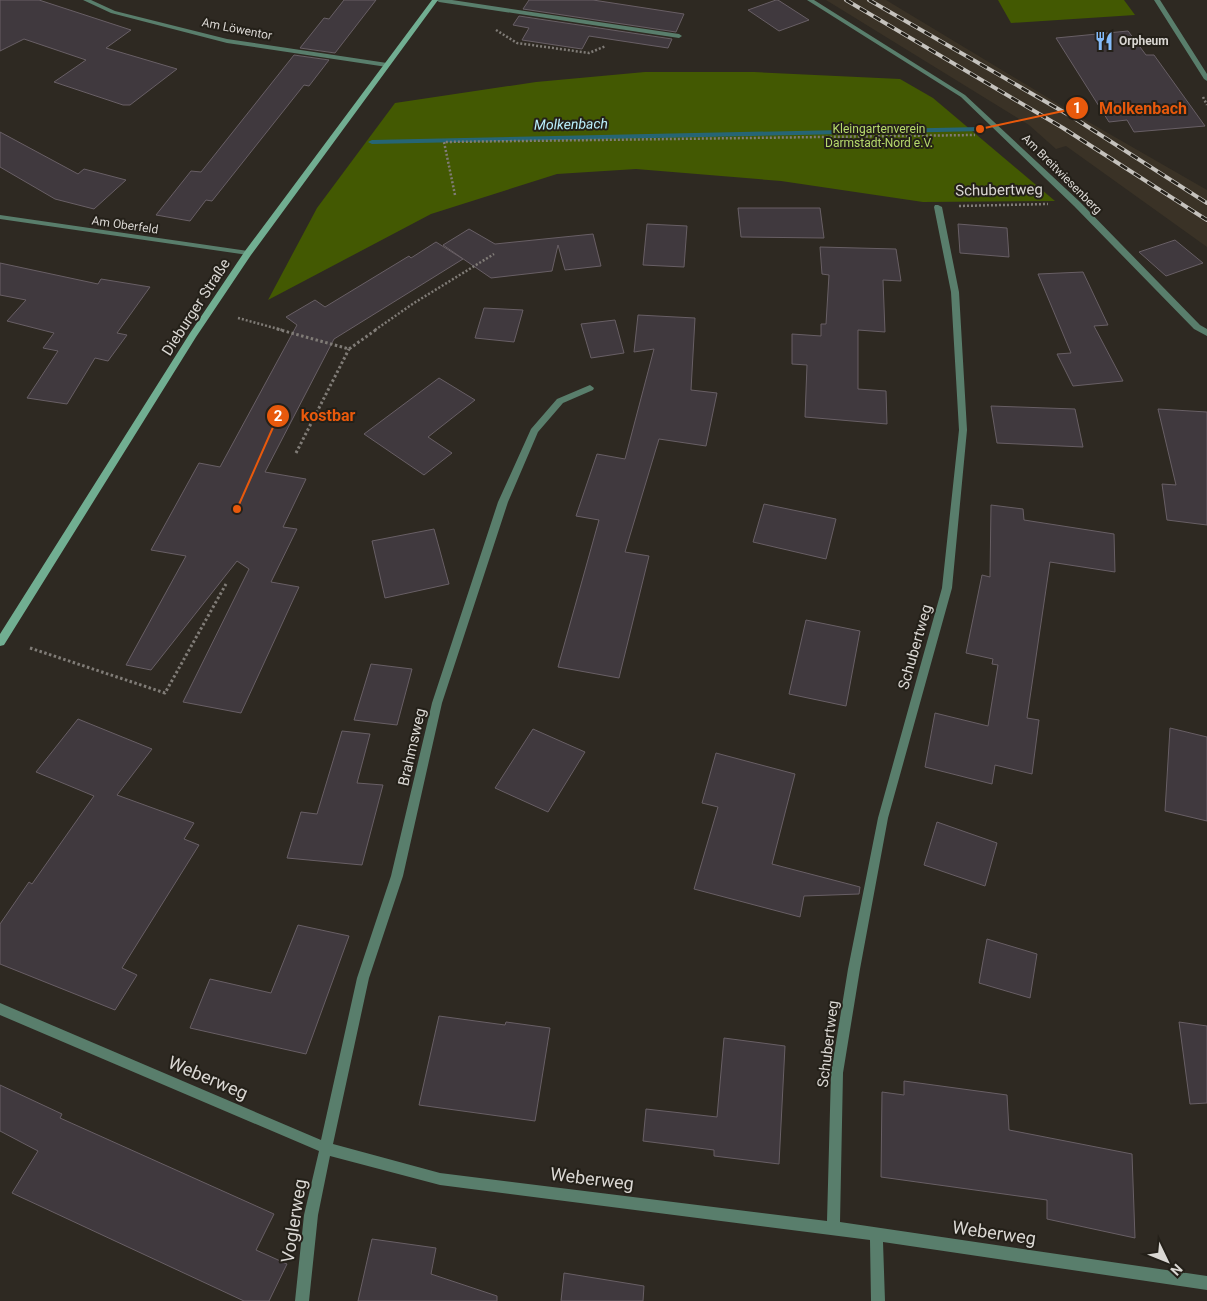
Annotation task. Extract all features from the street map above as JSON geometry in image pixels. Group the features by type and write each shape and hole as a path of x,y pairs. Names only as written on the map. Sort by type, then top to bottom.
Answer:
{"main road":[{"name":"Dieburger Straße","path":"1,636 193,335 248,253 435,0"}],"street":[{"name":"Am Löwentor","path":"86,0 113,12 226,41 387,65"},
{"path":"439,0 679,36"},
{"name":"Am Breitwiesenberg","path":"810,0 963,96 1077,204 1197,327 1207,333"},
{"path":"1157,0 1207,79"},
{"name":"Schubertweg","path":"833,1228 837,1073 854,969 883,818 947,588 963,430 955,292 938,206"},
{"name":"Am Oberfeld","path":"0,217 248,253"},
{"name":"Brahmsweg","path":"326,1148 363,978 397,876 437,703 503,502 534,431 560,401 590,388"},
{"name":"Weberweg","path":"0,1010 326,1148 440,1180 833,1228 1207,1283"},
{"name":"Voglerweg","path":"302,1301 311,1215 326,1148"},
{"path":"876,1234 878,1301"}],"path":[{"path":"495,29 517,43 562,50 589,53 608,45"},
{"path":"455,195 444,142 1006,135"},
{"name":"Schubertweg","path":"938,206 1077,204"},
{"path":"296,453 349,349 414,303 494,254"},
{"path":"238,318 349,349"},
{"path":"30,648 165,693 226,584"}],"shaded area":[{"path":"826,0 886,0 1073,113 1207,190 1207,247 1066,146 1056,149 1029,125"}],"green space":[{"path":"998,0 1124,0 1135,15 1011,23"},
{"name":"Kleingartenverein Darmstadt-Nord e.V.","path":"645,72 754,72 900,79 933,98 1055,201 923,202 781,181 636,169 557,174 431,214 268,300 317,208 395,103 536,82"}],"building":[{"path":"0,0 39,0 131,30 106,48 177,69 130,105 123,105 54,82 86,60 24,39 0,51"},
{"path":"344,0 376,0 335,53 300,48 324,18 329,19"},
{"path":"529,0 593,0 684,14 676,32 523,9"},
{"path":"776,0 809,20 779,31 748,10"},
{"path":"519,16 672,39 668,48 589,36 582,49 522,40 529,28 513,25"},
{"path":"1128,31 1146,55 1154,55 1205,126 1134,132 1127,120 1109,122 1056,38"},
{"path":"294,55 329,60 309,86 304,85 212,201 206,200 190,221 156,215 191,171 201,172"},
{"path":"0,132 78,174 84,169 126,180 94,209 55,199 0,167"},
{"path":"738,208 820,208 824,238 741,237"},
{"path":"647,224 687,226 684,267 643,265"},
{"path":"958,224 1007,228 1009,257 960,253"},
{"path":"469,229 495,244 593,234 601,266 565,270 558,245 552,271 491,278 443,245"},
{"path":"1175,240 1203,263 1166,276 1139,252"},
{"path":"436,242 463,259 334,339 265,472 306,479 283,527 297,529 271,582 299,587 241,713 183,702 249,569 237,561 151,670 126,665 186,556 151,550 199,463 220,467 297,325 286,317 315,300 325,307 409,256 411,258"},
{"path":"820,247 896,249 901,281 883,280 885,332 858,330 858,389 886,391 887,424 805,417 807,365 792,364 792,334 821,336 821,324 826,324 829,275 822,274"},
{"path":"0,263 98,284 101,279 150,287 117,333 127,335 108,361 95,358 67,404 27,398 58,351 43,348 54,333 7,321 26,300 0,295"},
{"path":"1083,272 1108,325 1094,326 1123,381 1073,386 1057,354 1071,353 1038,274"},
{"path":"484,308 523,310 514,342 475,338"},
{"path":"638,315 695,318 691,390 717,393 706,446 659,439 625,552 649,556 619,678 558,667 599,520 576,516 597,454 625,459 654,349 634,352"},
{"path":"615,320 624,353 591,358 581,324"},
{"path":"439,378 475,400 428,437 452,453 424,475 364,434"},
{"path":"991,406 1075,409 1083,447 997,443"},
{"path":"1158,409 1207,412 1207,525 1167,520 1162,484 1176,485"},
{"path":"764,504 836,519 826,559 753,542"},
{"path":"991,505 1023,509 1024,520 1114,534 1115,572 1050,562 1027,718 1039,720 1032,774 995,765 992,784 925,767 935,713 988,726 998,665 992,664 993,659 966,653 982,575 990,577"},
{"path":"434,529 449,584 385,598 372,541"},
{"path":"806,620 860,631 846,706 789,694"},
{"path":"371,664 412,669 397,725 354,720"},
{"path":"78,719 152,749 117,795 194,823 184,839 199,845 122,968 137,975 115,1010 0,964 0,924 29,882 32,884 94,796 36,772"},
{"path":"1170,728 1207,737 1207,821 1165,811"},
{"path":"533,729 585,752 548,812 495,788"},
{"path":"342,731 370,734 357,783 383,785 362,865 287,858 301,812 317,814"},
{"path":"716,753 795,774 772,864 860,887 859,894 804,896 800,917 694,889 718,807 702,803"},
{"path":"937,822 997,843 985,886 924,865"},
{"path":"298,925 349,936 306,1054 190,1028 210,979 271,993"},
{"path":"987,939 1037,954 1030,998 979,983"},
{"path":"439,1016 505,1025 506,1022 550,1028 535,1121 419,1105"},
{"path":"1179,1022 1207,1026 1207,1103 1190,1104"},
{"path":"724,1038 785,1046 779,1164 714,1156 714,1150 643,1141 646,1109 717,1117"},
{"path":"904,1081 1007,1095 1009,1130 1132,1154 1135,1238 1047,1219 1047,1200 881,1177 882,1092 904,1095"},
{"path":"0,1085 62,1114 60,1118 274,1214 256,1250 287,1264 269,1301 244,1301 12,1193 38,1151 0,1131"},
{"path":"372,1239 436,1248 431,1274 497,1296 497,1301 358,1301"},
{"path":"564,1273 644,1286 643,1301 561,1301"}],"waterway":[{"name":"Molkenbach","path":"372,142 980,129"}],"railway":[{"path":"846,0 1063,128 1207,220"},
{"path":"869,0 1074,118 1207,203"}],"place":[{"name":"Orpheum","path":"1104,41"},
{"name":"Molkenbach","path":"980,129"},
{"name":"kostbar","path":"237,509"}]}
